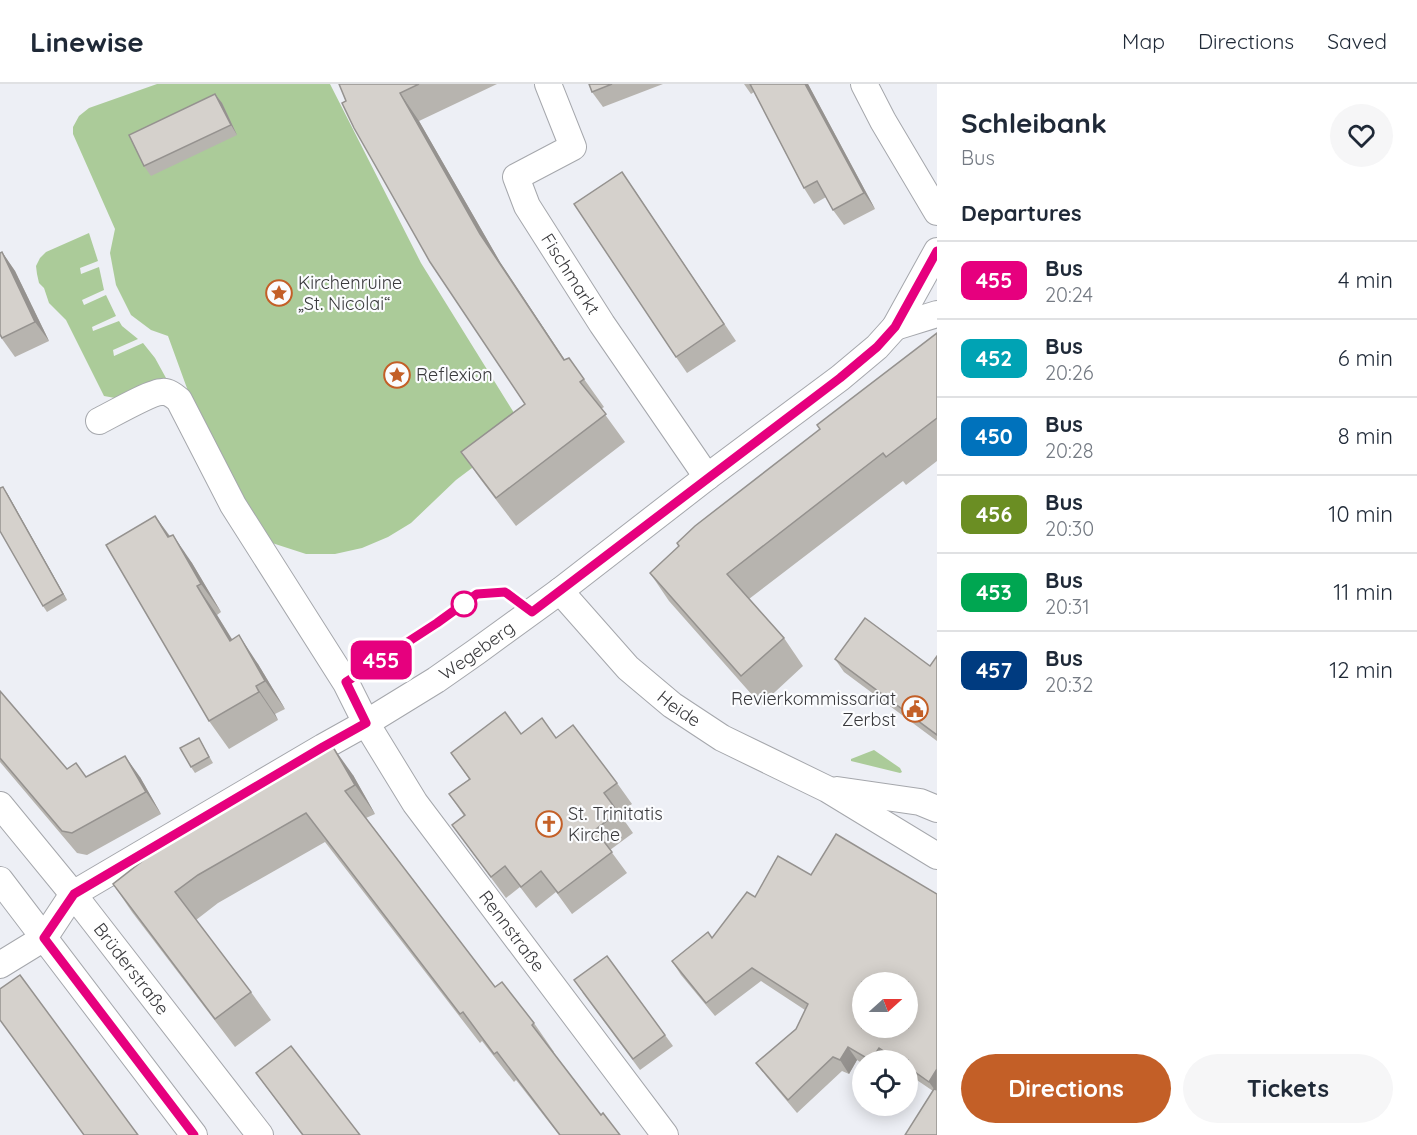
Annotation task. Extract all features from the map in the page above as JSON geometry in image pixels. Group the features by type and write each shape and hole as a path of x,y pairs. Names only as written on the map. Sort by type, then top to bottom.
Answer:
{"street":[{"name":"Fischmarkt","path":"548,84 573,147 516,177 527,206 602,324 708,477"},
{"path":"864,84 883,121 937,212"},
{"name":"Wegeberg","path":"74,894 366,723 460,663 560,591 840,378 877,347 895,327 937,250"},
{"name":"Wegeberg","path":"895,327 937,314"},
{"name":"Rennstraße","path":"99,421 150,395 162,392 179,400 233,506 346,682 366,723 415,803 665,1135"},
{"name":"Heide","path":"560,591 628,668 672,705 722,738 827,789 937,856"},
{"name":"Heide","path":"827,789 920,802 937,809"},
{"name":"Brüderstraße","path":"0,805 74,894 260,1135"},
{"path":"0,880 194,1135"},
{"path":"0,965 44,938 74,894"}],"green space":[{"path":"157,84 330,84 421,263 524,429 456,480 411,523 388,537 362,548 335,554 306,554 269,542 242,498 188,391 168,336 151,330 131,315 116,285 110,253 115,229 73,134 73,127 79,116 89,108"},
{"path":"89,233 98,261 80,268 81,274 99,267 104,290 82,300 84,305 106,295 116,316 92,327 93,331 119,321 138,339 113,350 114,356 143,343 166,378 115,398 104,396 66,320 49,303 37,274 36,266 46,252"},
{"path":"874,750 900,768 902,772 851,761 851,759"}],"building":[{"path":"339,84 419,84 400,93 480,234 564,360 569,358 584,379 580,382 606,414 496,498 461,452 525,404 430,262 354,128 342,103 346,101"},
{"path":"589,84 612,84 592,92"},
{"path":"750,84 805,84 864,193 833,210 817,181 804,188"},
{"path":"215,94 231,125 144,166 129,135"},
{"path":"622,172 724,324 676,357 574,204"},
{"path":"2,252 35,322 2,338 0,334 0,253"},
{"path":"937,333 937,418 886,457 883,453 727,574 784,638 741,676 650,573 679,546 677,543 695,526 820,429 817,425"},
{"path":"3,487 63,594 43,606 0,531 0,488"},
{"path":"155,516 168,537 173,535 201,584 197,586 230,641 239,635 265,681 256,686 259,692 209,721 106,545"},
{"name":"Revierkommissariat Zerbst","path":"865,618 930,666 937,656 937,735 835,659"},
{"path":"0,691 67,769 76,763 86,777 125,756 146,792 72,833 62,831 0,758"},
{"name":"St. Trinitatis Kirche","path":"505,712 521,734 542,718 556,738 573,725 617,783 604,793 618,812 595,830 612,852 558,893 541,871 521,887 505,866 491,877 452,825 465,815 449,794 470,779 451,753"},
{"path":"199,738 209,757 191,767 180,748"},
{"path":"333,747 355,785 345,791 495,987 502,982 601,1115 603,1113 620,1135 560,1135 497,1052 494,1054 463,1012 460,1014 306,813 198,875 175,892 251,992 215,1019 113,884 172,838"},
{"path":"836,834 937,894 937,1069 929,1082 918,1074 918,1050 882,1050 879,1048 878,1050 853,1050 848,1047 840,1060 833,1057 788,1100 756,1063 796,1029 808,1004 752,968 706,1003 672,961 708,932 712,938 747,892 755,897 778,856 811,875"},
{"path":"607,956 665,1035 633,1059 574,980"},
{"path":"20,975 138,1135 84,1135 0,1020 0,989"},
{"path":"291,1046 360,1135 303,1135 256,1073"},
{"path":"934,1089 937,1090 937,1135 905,1135"}],"bus line":[{"name":"455","path":"194,1135 44,938 74,894 366,723 346,682 477,594 505,592 532,612 840,378 877,347 895,327 937,251"}],"place":[{"name":"Kirchenruine „St. Nicolai“","path":"279,293"},
{"name":"Reflexion","path":"397,375"},
{"name":"Revierkommissariat Zerbst","path":"915,709"},
{"name":"St. Trinitatis Kirche","path":"549,824"}]}
